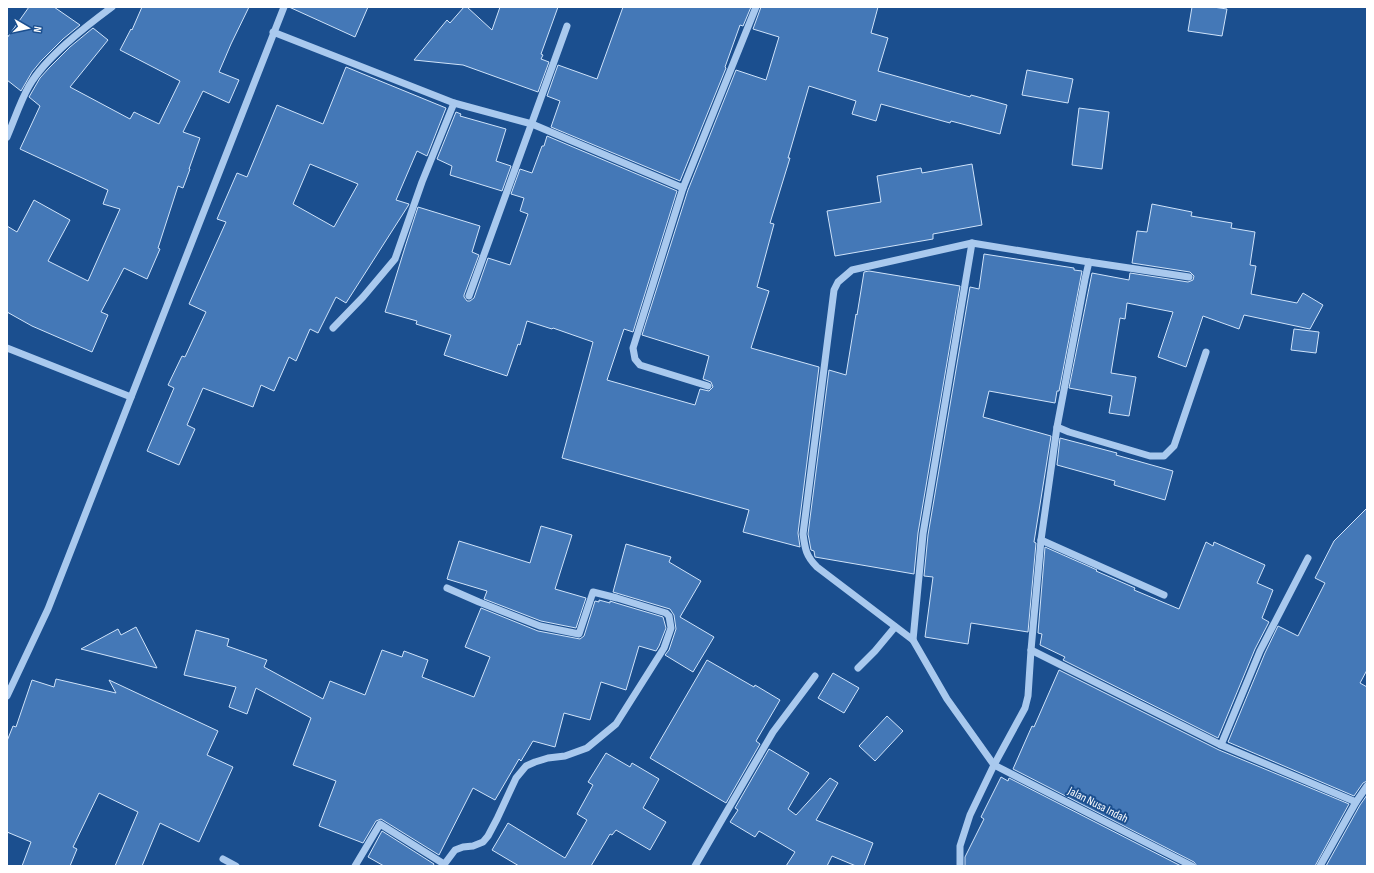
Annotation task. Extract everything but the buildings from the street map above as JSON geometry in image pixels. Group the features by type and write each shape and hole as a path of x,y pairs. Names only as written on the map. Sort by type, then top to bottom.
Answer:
{"street":[{"path":"7,138 30,86 46,64 82,30 112,7"},
{"path":"7,696 48,609 284,7"},
{"path":"708,386 640,365 635,359 633,348 683,188 756,7"},
{"path":"469,296 567,26"},
{"path":"273,32 454,103 532,124 683,188"},
{"path":"333,328 363,297 395,259 422,182 454,103"},
{"path":"913,640 923,534 972,243"},
{"path":"994,764 947,699 913,640 817,567 810,559 805,549 803,534 834,290 838,282 852,270 972,243 1189,277"},
{"path":"960,866 960,846 970,815 994,764 1025,708 1028,696 1041,540 1057,427 1089,262"},
{"path":"7,348 131,397"},
{"path":"1057,427 1069,432 1150,456 1164,456 1174,446 1206,352"},
{"path":"1041,540 1164,595"},
{"path":"1221,745 1260,651 1308,558"},
{"path":"355,866 380,824 443,865 455,850 483,842 497,819 516,778 526,766 548,758 565,756 587,748 616,724 664,648 671,628 669,616 666,613 593,592 579,634 540,626 447,588"},
{"path":"858,668 896,627"},
{"path":"1031,650 1221,745 1356,802"},
{"path":"695,866 773,732 816,676"},
{"name":"Jalan Nusa Indah","path":"994,764 1192,866"},
{"path":"1320,866 1356,802 1367,786"},
{"path":"223,859 236,866"}]}
